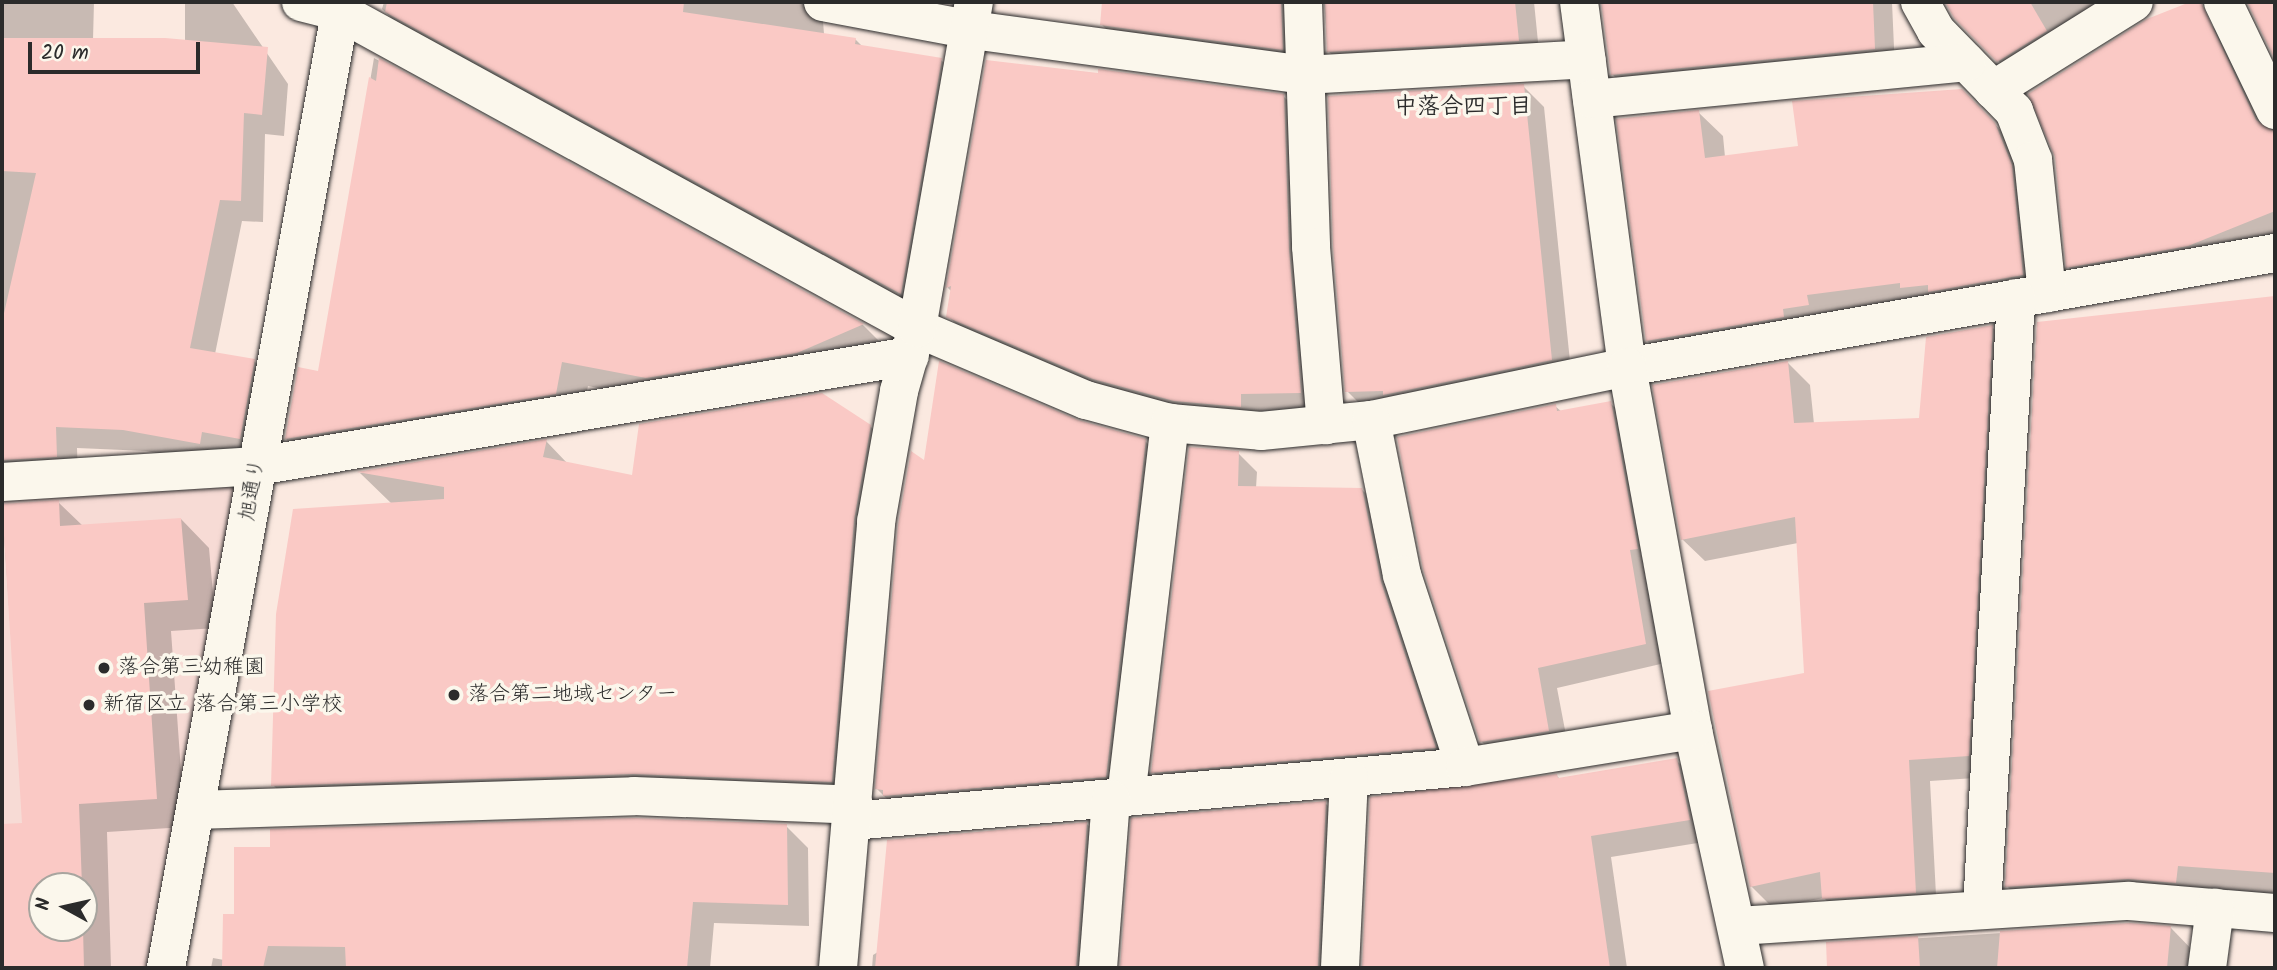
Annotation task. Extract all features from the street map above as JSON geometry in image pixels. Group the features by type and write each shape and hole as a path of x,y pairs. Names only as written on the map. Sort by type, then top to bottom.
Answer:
{"street":[{"path":"301,2 341,7 914,342 1086,400 1170,423 1261,431 1371,420 1627,367 2275,253"},
{"path":"823,2 973,16 1304,75 1587,59"},
{"path":"1303,2 1311,247 1326,425"},
{"path":"1579,2 1627,367 1693,730 1738,926 1745,968"},
{"path":"1920,2 1936,31 2014,111 2033,160 2031,295 1982,908"},
{"path":"1993,90 2134,2"},
{"path":"2223,2 2275,110"},
{"name":"旭通り","path":"166,968 341,7"},
{"path":"838,968 876,522 914,342 973,16"},
{"path":"1592,99 1966,62"},
{"path":"2,482 258,466 914,342"},
{"path":"1371,420 1402,575 1465,767"},
{"path":"1098,968 1170,423"},
{"path":"195,810 634,796 853,813 1119,798 1465,767 1693,730"},
{"path":"1340,968 1349,778"},
{"path":"1738,926 1982,908 2129,901 2275,913"},
{"path":"2207,968 2215,908"}],"shaded area":[{"name":"新宿区立 落合第三小学校","path":"258,466 166,968 2,968 2,482"}],"building":[{"path":"387,2 684,2 683,12 856,38 855,44 942,58 901,294 385,12"},
{"path":"1102,2 1281,2 1283,50 1100,25"},
{"path":"1325,2 1515,2 1519,41 1327,52"},
{"path":"1601,2 1873,2 1875,49 1611,75"},
{"path":"1945,2 2030,2 2047,31 1997,62 1954,18"},
{"path":"2190,2 2201,2 2256,120 2275,132 2275,211 2188,246 2066,268 2055,157 2028,94 2147,19"},
{"path":"2247,2 2275,2 2275,60"},
{"path":"2,38 165,38 268,47 262,115 244,113 241,201 220,200 190,348 255,359 240,439 202,432 200,444 123,430 56,427 57,457 2,460 2,322 36,173 2,171"},
{"path":"379,58 864,324 797,353 646,378 562,362 556,394 285,439 298,367 318,371 369,77 376,81"},
{"path":"986,60 1098,73 1098,69 1284,94 1289,249 1301,393 1241,394 1241,407 1174,401 1093,379 946,317 951,286 946,288"},
{"path":"1524,84 1552,360 1383,395 1383,391 1345,392 1333,246 1328,96"},
{"path":"1962,89 1995,123 2012,165 2023,275 1928,292 1928,285 1900,288 1900,283 1807,295 1809,305 1783,309 1784,317 1646,341 1616,119 1699,110 1705,158 1798,146 1792,101"},
{"path":"2275,296 2275,873 2178,866 2176,883 2128,879 2005,887 2037,322"},
{"path":"1993,325 1969,756 1909,760 1916,893 1822,899 1820,872 1750,887 1708,691 1804,673 1795,517 1681,540 1652,385 1788,361 1794,423 1919,418 1926,337"},
{"path":"939,361 1078,420 1146,439 1106,777 883,796 883,790 875,789 898,525 911,451 924,460"},
{"path":"822,393 871,425 854,520 832,782 633,774 271,786 276,614 293,509 444,499 444,487 357,472 547,439 543,457 632,475 639,424"},
{"path":"1611,401 1638,549 1630,550 1646,644 1538,668 1549,731 1480,742 1423,569 1397,437 1556,404 1557,411"},
{"path":"1189,447 1239,451 1238,486 1362,488 1381,582 1436,748 1151,773"},
{"name":"新宿区立 落合第三小学校","path":"59,500 60,526 181,518 188,600 144,603 157,799 79,804 81,872 28,872 28,942 83,942 84,968 2,968 2,824 22,823 2,504"},
{"path":"1677,758 1690,820 1591,836 1610,968 1362,967 1370,797 1557,774 1558,778"},
{"path":"1326,801 1318,966 1120,968 1131,818"},
{"path":"634,818 787,824 788,905 693,902 687,968 346,968 345,947 268,946 263,968 222,968 223,914 234,914 234,847 270,847 270,829"},
{"path":"1087,822 1076,968 875,968 887,840"},
{"path":"2129,923 2171,926 2167,968 1997,968 2000,931"},
{"path":"1918,936 1920,968 1827,968 1826,942"}],"place":[{"name":"落合第三幼稚園","path":"104,668"},
{"name":"落合第二地域センター","path":"454,695"},
{"name":"新宿区立 落合第三小学校","path":"89,705"}],"district":[{"name":"中落合四丁目","path":"1463,107"}]}
